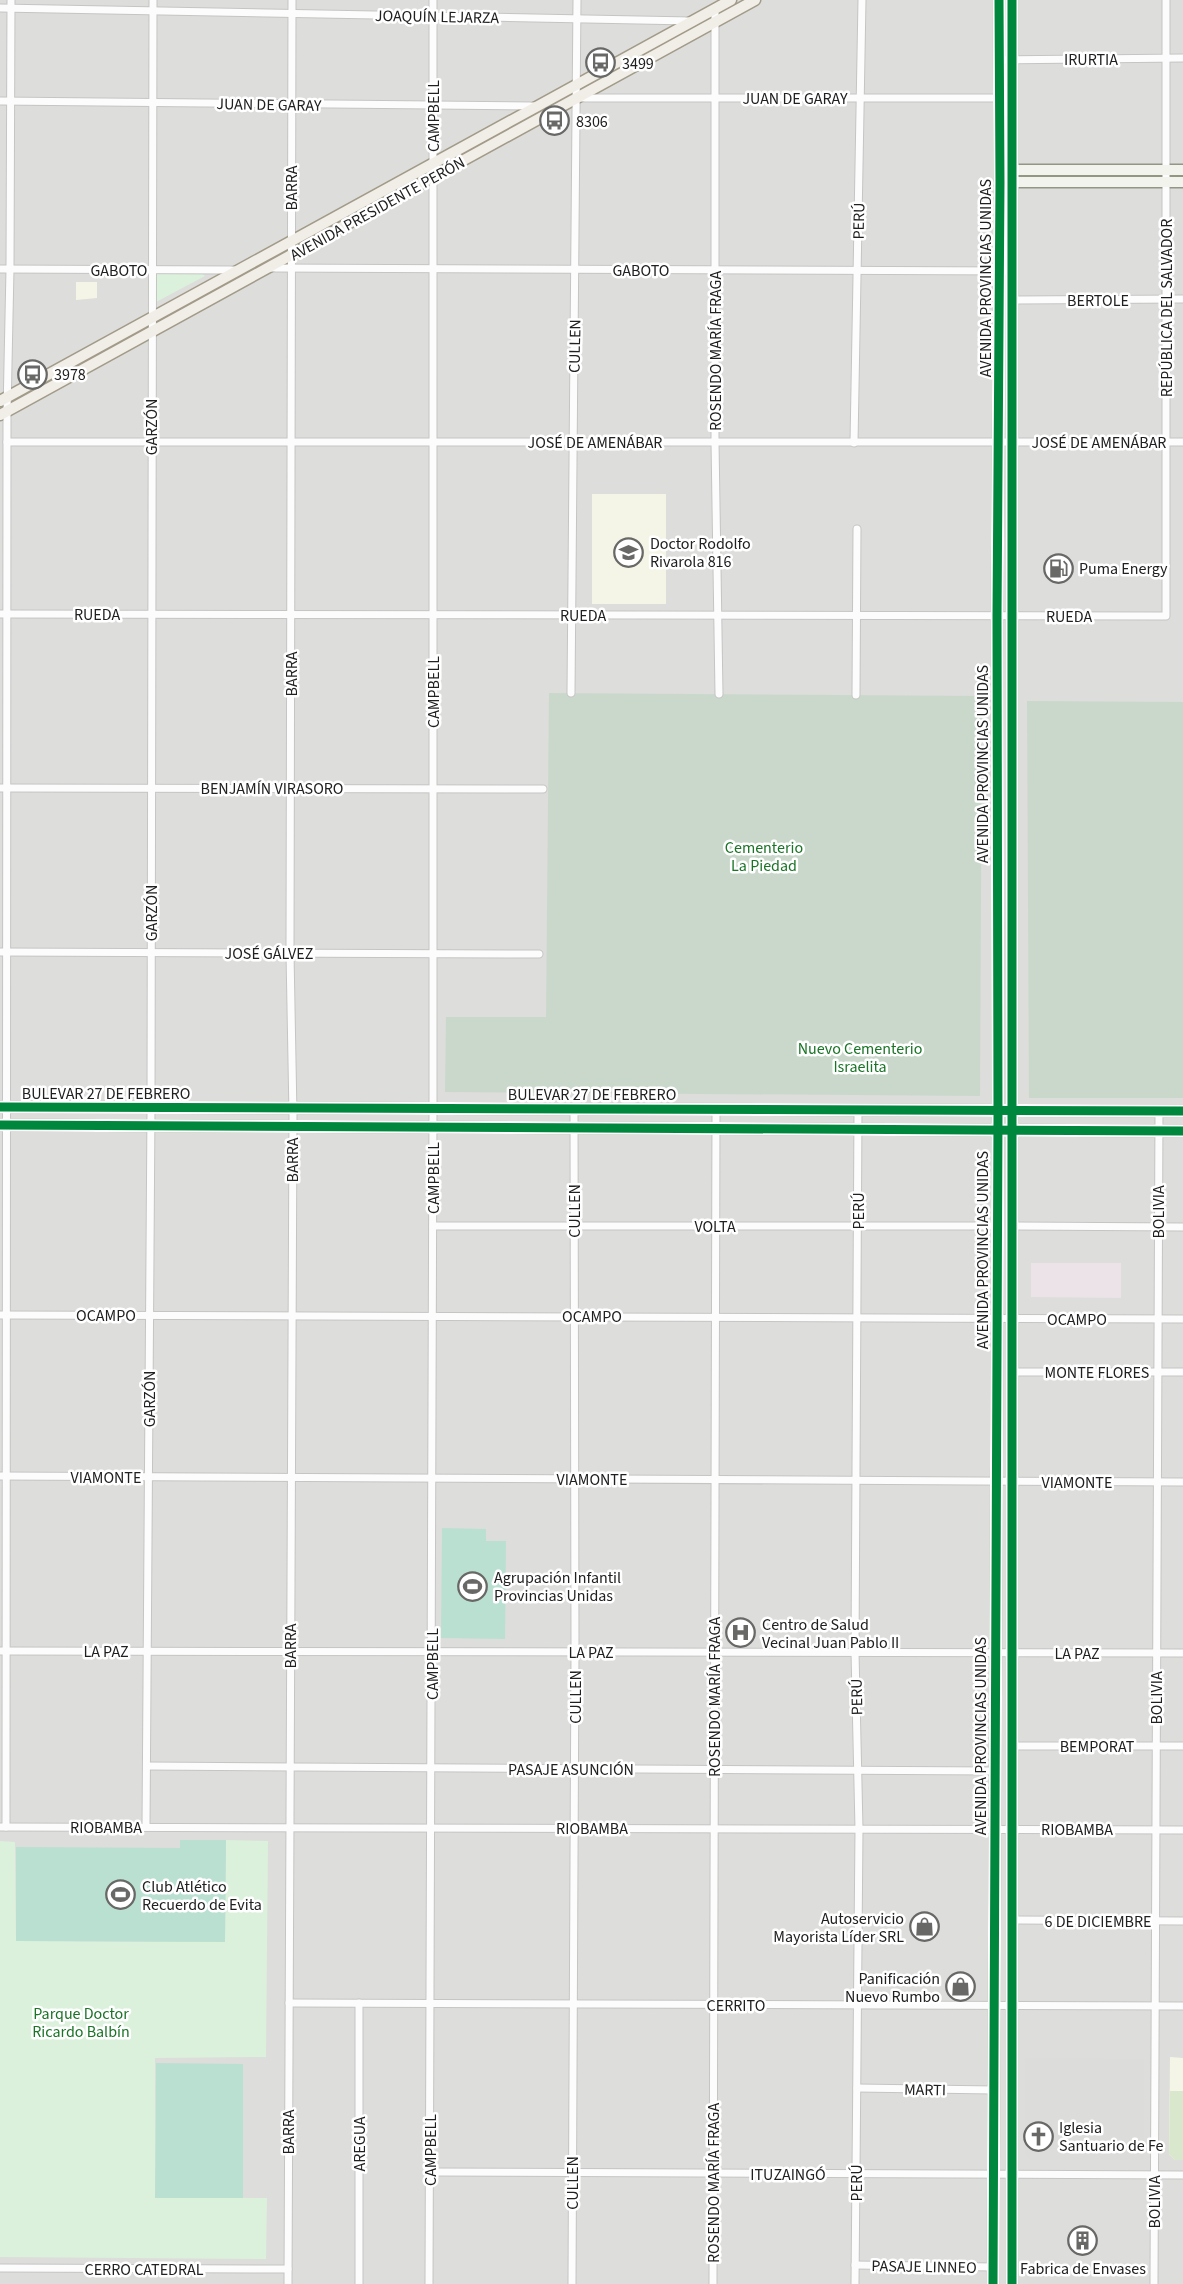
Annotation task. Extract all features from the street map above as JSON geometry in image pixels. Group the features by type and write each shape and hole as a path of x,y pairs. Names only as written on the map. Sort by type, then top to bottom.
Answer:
{"main road":[{"name":"AVENIDA PRESIDENTE PERÓN","path":"4,399 731,0"},
{"name":"AVENIDA PRESIDENTE PERÓN","path":"4,414 755,0"},
{"name":"AVENIDA PROVINCIAS UNIDAS","path":"993,2284 998,1130 999,0"},
{"name":"AVENIDA PROVINCIAS UNIDAS","path":"1012,0 1014,170 1012,2284"},
{"path":"1000,170 1183,170"},
{"path":"1000,182 1183,182"},
{"name":"BULEVAR 27 DE FEBRERO","path":"3,1107 1183,1112"},
{"name":"BULEVAR 27 DE FEBRERO","path":"3,1125 1183,1131"}],"street":[{"name":"GARZÓN","path":"146,1827 151,1126 153,0"},
{"name":"BARRA","path":"288,2284 292,1315 290,953 292,0"},
{"name":"CAMPBELL","path":"429,2284 434,1109 433,0"},
{"name":"CULLEN","path":"571,693 577,0"},
{"name":"PERÚ","path":"854,442 862,0"},
{"name":"REPÚBLICA DEL SALVADOR","path":"1166,0 1166,616"},
{"name":"JOAQUÍN LEJARZA","path":"0,8 11,4 152,11 693,21"},
{"path":"3,1827 3,788 7,442 4,399 10,269 11,4"},
{"name":"ROSENDO MARÍA FRAGA","path":"715,9 715,442 719,694"},
{"name":"IRURTIA","path":"999,60 1183,58"},
{"name":"JUAN DE GARAY","path":"576,98 1013,98"},
{"name":"JUAN DE GARAY","path":"0,101 537,106"},
{"name":"GABOTO","path":"268,268 1013,271"},
{"name":"GABOTO","path":"0,269 238,270"},
{"name":"BERTOLE","path":"1013,300 1183,299"},
{"name":"JOSÉ DE AMENÁBAR","path":"7,442 1183,442"},
{"path":"856,695 857,529"},
{"name":"RUEDA","path":"4,614 1166,616"},
{"name":"BENJAMÍN VIRASORO","path":"3,788 543,789"},
{"name":"JOSÉ GÁLVEZ","path":"3,952 539,954"},
{"name":"CULLEN","path":"572,2284 575,1652 574,1109"},
{"name":"ROSENDO MARÍA FRAGA","path":"713,2284 716,1110"},
{"name":"PERÚ","path":"855,2284 859,1828 855,1652 858,1110"},
{"name":"BOLIVIA","path":"1154,2284 1159,1111"},
{"name":"VOLTA","path":"433,1226 997,1226"},
{"path":"1012,1226 1183,1227"},
{"name":"OCAMPO","path":"3,1315 1183,1319"},
{"name":"MONTE FLORES","path":"1012,1372 1183,1372"},
{"name":"VIAMONTE","path":"3,1476 1183,1482"},
{"name":"LA PAZ","path":"3,1651 1183,1653"},
{"name":"BEMPORAT","path":"1012,1746 1183,1746"},
{"name":"PASAJE ASUNCIÓN","path":"147,1766 995,1771"},
{"name":"RIOBAMBA","path":"3,1827 1183,1830"},
{"name":"6 DE DICIEMBRE","path":"1012,1920 1183,1921"},
{"name":"CERRITO","path":"289,2003 1183,2006"},
{"name":"AREGUA","path":"359,2003 359,2284"},
{"name":"MARTI","path":"856,2088 994,2090"},
{"name":"ITUZAINGÓ","path":"430,2172 1183,2175"},
{"name":"PASAJE LINNEO","path":"855,2265 993,2267"},
{"name":"CERRO CATEDRAL","path":"0,2268 288,2269"}],"shaded area":[{"path":"0,0 1183,0 1183,2284 0,2284"},
{"path":"76,282 97,282 97,298 76,300"},
{"name":"Doctor Rodolfo Rivarola 816","path":"592,494 666,494 666,604 592,604"},
{"path":"1031,1263 1121,1263 1121,1298 1031,1297"},
{"path":"1170,2057 1183,2058 1183,2160 1175,2160 1169,2154"},
{"name":"Iglesia Santuario de Fe","path":"1025,2058 1144,2059 1144,2159 1032,2160 1025,2154"}],"green space":[{"path":"156,273 203,274 205,276 156,302"},
{"name":"Cementerio La Piedad","path":"549,693 982,696 980,1096 445,1092 446,1017 546,1017"},
{"path":"1027,701 1183,702 1183,1098 1029,1098"},
{"name":"Agrupación Infantil Provincias Unidas","path":"442,1528 486,1529 486,1541 506,1541 505,1639 441,1638"},
{"name":"Club Atlético Recuerdo de Evita","path":"180,1840 226,1840 225,1942 16,1941 16,1847 180,1848"},
{"name":"Parque Doctor Ricardo Balbín","path":"226,1840 268,1841 266,2057 155,2058 156,2197 267,2198 266,2259 0,2257 0,1841 15,1842 16,1941 225,1942"},
{"path":"156,2063 243,2064 243,2198 155,2198"},
{"path":"1170,2091 1183,2091 1183,2160 1175,2160 1169,2154"}],"cycle path":[{"path":"993,2284 998,1117 999,0"},
{"path":"1012,0 1012,2284"},
{"path":"0,1107 1183,1111"},
{"path":"0,1125 1183,1131"}],"place":[{"name":"3499","path":"601,63"},
{"name":"8306","path":"555,121"},
{"name":"3978","path":"33,374"},
{"name":"Doctor Rodolfo Rivarola 816","path":"629,552"},
{"name":"Puma Energy","path":"1058,568"},
{"name":"Agrupación Infantil Provincias Unidas","path":"473,1586"},
{"name":"Centro de Salud Vecinal Juan Pablo II","path":"741,1633"},
{"name":"Club Atlético Recuerdo de Evita","path":"121,1895"},
{"name":"Autoservicio Mayorista Líder SRL","path":"925,1927"},
{"name":"Panificación Nuevo Rumbo","path":"961,1987"},
{"name":"Iglesia Santuario de Fe","path":"1038,2136"},
{"name":"Fabrica de Envases","path":"1083,2240"}],"park label":[{"name":"Nuevo Cementerio Israelita","path":"860,1057"}]}
